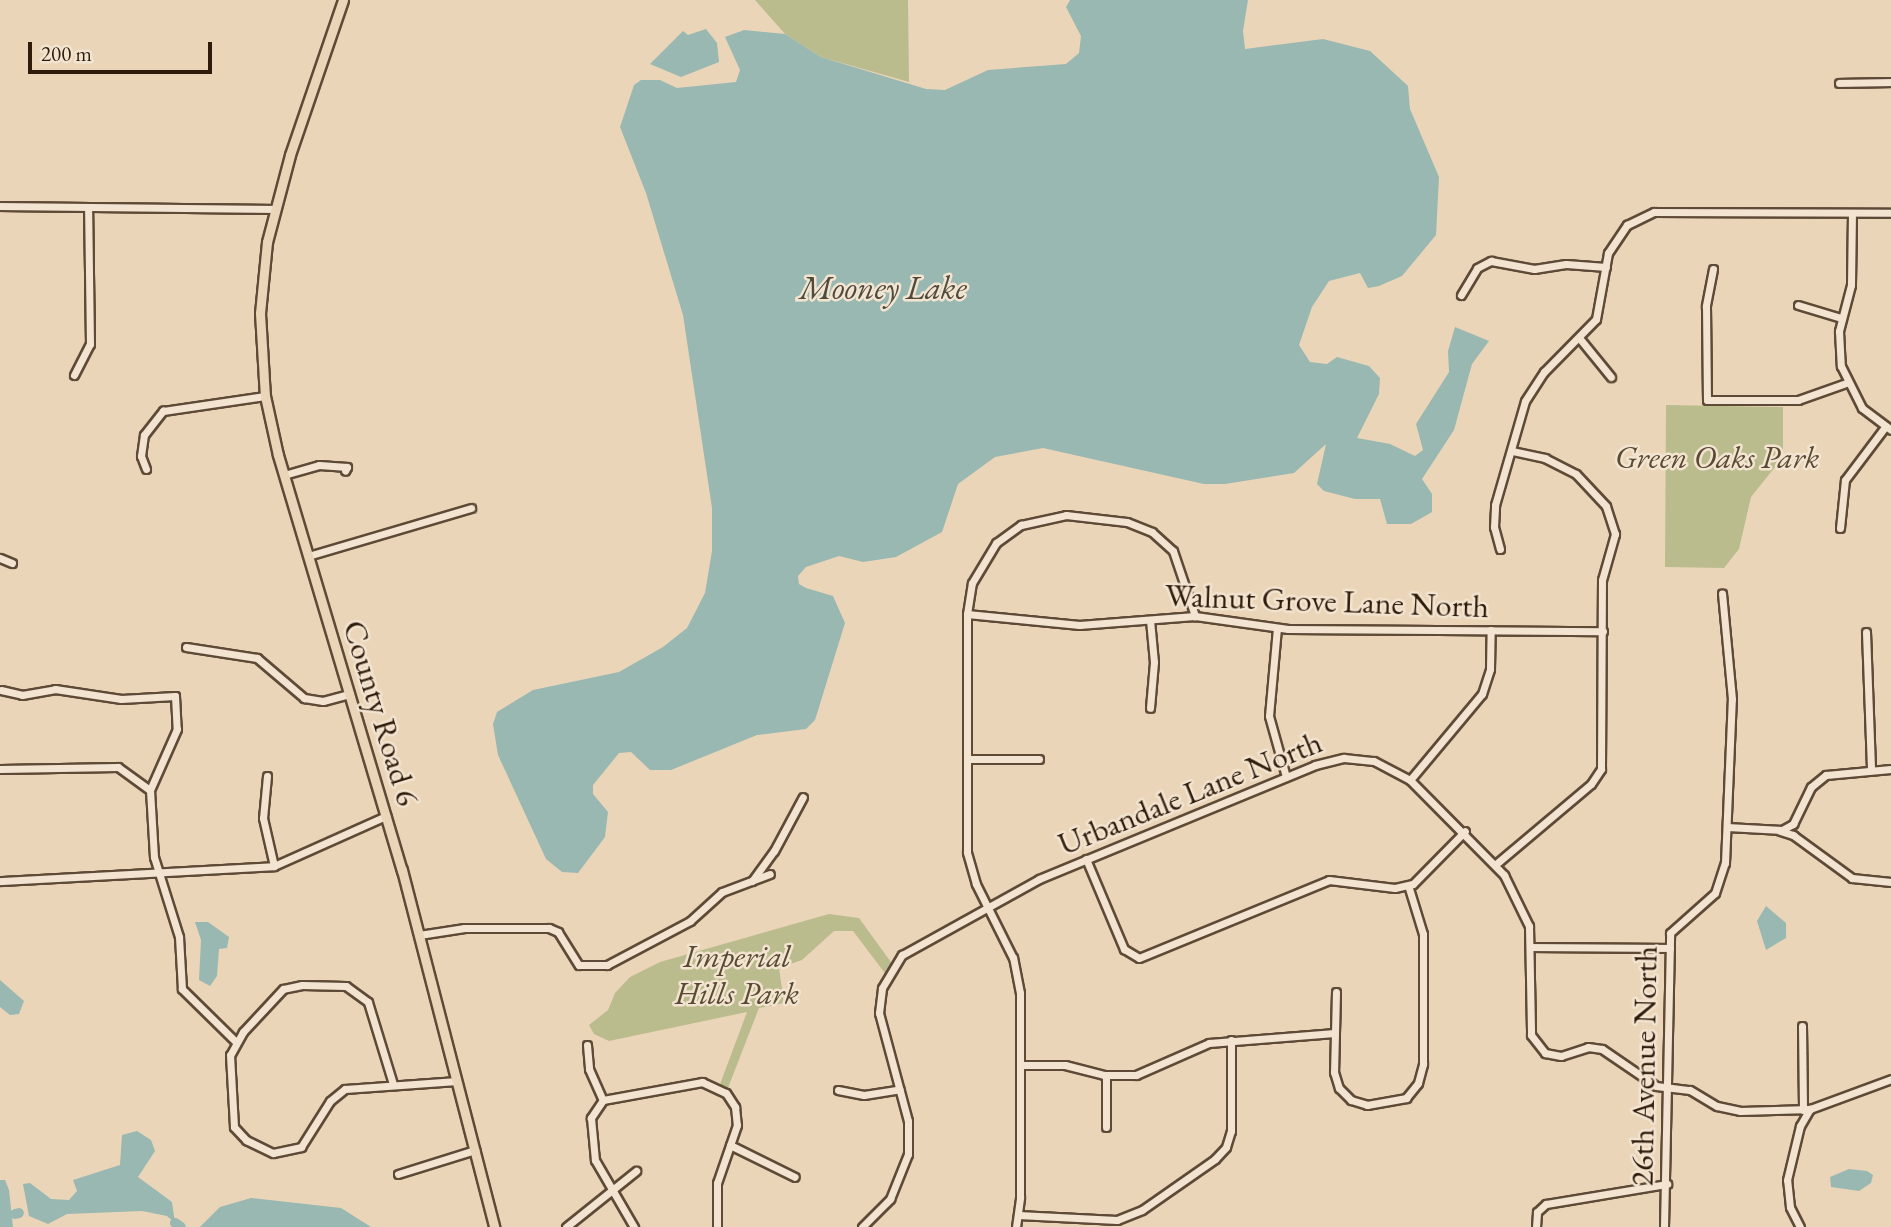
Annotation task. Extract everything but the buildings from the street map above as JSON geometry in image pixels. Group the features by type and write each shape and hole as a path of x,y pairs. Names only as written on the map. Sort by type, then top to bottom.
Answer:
{"main road":[{"name":"County Road 6","path":"343,0 274,209 260,296 265,396 284,475 419,935 494,1227"}],"street":[{"path":"1839,83 1891,82"},
{"path":"0,206 274,209"},
{"path":"74,375 90,344 88,206"},
{"path":"1500,549 1494,516 1513,451 1519,418 1533,386 1580,339 1600,307 1606,267 1619,234 1647,212 1891,213"},
{"path":"1840,528 1845,480 1888,429 1862,408 1846,383 1839,349 1841,318 1851,285 1852,213"},
{"path":"1461,295 1477,268 1491,261 1534,269 1566,264 1606,267"},
{"path":"1713,269 1706,306 1707,400 1798,400 1846,383"},
{"path":"1798,305 1841,318"},
{"path":"1580,339 1611,377"},
{"path":"146,469 141,456 144,435 163,411 265,396"},
{"path":"1496,864 1591,784 1601,769 1603,571 1615,534 1611,514 1576,474 1545,458 1513,451"},
{"path":"284,475 320,465 347,467 345,471"},
{"path":"308,556 471,508"},
{"path":"1016,1227 1021,1065 1018,975 1006,940 988,906 967,852 967,614 978,569 996,543 1021,525 1066,514 1127,522 1164,540 1180,563 1195,616"},
{"path":"0,558 12,562"},
{"name":"26th Avenue North","path":"1664,1227 1667,1184 1670,933 1708,901 1720,884 1727,827 1732,699 1722,593"},
{"name":"Walnut Grove Lane North","path":"967,614 1079,625 1195,616 1277,628 1603,631"},
{"path":"1150,620 1154,662 1150,708"},
{"path":"1277,628 1269,716 1286,777"},
{"path":"1410,780 1482,694 1490,669 1491,630"},
{"path":"1866,632 1871,770"},
{"path":"186,647 257,658 304,698 323,701 350,694"},
{"path":"1,690 22,695 55,689 121,699 175,696 177,729 150,790 158,870 179,937 182,989 235,1041"},
{"name":"Urbandale Lane North","path":"862,1227 890,1199 904,1170 909,1138 900,1089 879,1013 887,976 912,948 988,906 1086,859 1286,777 1344,758 1374,761 1410,780 1496,864 1525,914 1531,947 1530,1027 1539,1049 1561,1056 1588,1047 1602,1048 1656,1086 1668,1088"},
{"path":"967,759 1039,759"},
{"path":"0,769 118,768 150,790"},
{"path":"1776,831 1793,824 1811,787 1826,775 1891,769"},
{"path":"267,776 263,818 274,866"},
{"path":"751,881 774,851 803,797"},
{"path":"0,881 96,879 158,870 274,866 386,816"},
{"path":"1727,827 1793,835 1852,878 1891,883"},
{"path":"1086,859 1124,949 1134,958 1329,880 1385,888 1408,885 1428,873 1465,831"},
{"path":"419,935 464,928 549,928 558,932 579,965 607,965 690,921 722,892 770,874"},
{"path":"1336,992 1336,1082 1358,1103 1379,1106 1406,1098 1418,1083 1423,1064 1423,934 1408,885"},
{"path":"1531,947 1670,948"},
{"path":"393,1084 368,1002 346,986 302,985 282,989 235,1041 230,1055 231,1118 239,1135 273,1153 301,1147 330,1101 345,1089 457,1081"},
{"path":"1800,1227 1790,1207 1787,1180 1797,1135 1807,1109 1802,1026"},
{"path":"1021,1065 1065,1065 1106,1075 1144,1073 1209,1043 1335,1033"},
{"path":"1018,1215 1117,1220 1142,1210 1215,1159 1226,1147 1231,1130 1231,1040"},
{"path":"587,1045 589,1069 603,1100"},
{"path":"1106,1075 1106,1127"},
{"path":"1668,1088 1690,1090 1727,1110 1807,1109 1891,1079"},
{"path":"634,1227 601,1173 592,1147 592,1111 603,1100 693,1082 711,1083 726,1093 737,1116 717,1184 717,1227"},
{"path":"838,1090 864,1095 900,1089"},
{"path":"730,1145 795,1177"},
{"path":"398,1174 475,1150"},
{"path":"566,1227 636,1171"},
{"path":"1536,1227 1537,1212 1546,1204 1667,1184"}],"green space":[{"path":"755,0 908,0 909,82 821,57 785,34"},
{"name":"Green Oaks Park","path":"1666,405 1783,407 1783,457 1751,497 1739,549 1724,568 1665,567"},
{"name":"Imperial Hills Park","path":"829,914 859,918 893,965 887,976 853,931 834,931 802,960 779,968 784,1003 759,1008 726,1093 719,1087 747,1012 609,1041 594,1034 589,1025 608,1010 615,993 630,977 660,962"}],"water":[{"name":"Mooney Lake","path":"1070,0 1248,0 1243,31 1245,49 1323,39 1370,51 1408,86 1410,109 1439,177 1436,235 1402,276 1379,286 1368,288 1360,273 1329,281 1312,307 1299,345 1310,362 1327,364 1337,357 1369,366 1380,378 1379,394 1357,438 1390,444 1415,456 1423,450 1416,424 1449,372 1448,351 1455,327 1489,341 1472,364 1454,430 1422,479 1432,494 1432,512 1411,524 1387,524 1380,499 1355,499 1324,491 1317,484 1326,444 1294,473 1225,484 1204,484 1043,448 995,457 958,484 942,532 896,557 863,562 839,556 806,567 798,576 799,584 806,588 833,596 845,623 815,720 806,729 757,735 671,770 650,770 631,752 619,753 593,785 593,794 608,812 605,837 578,873 562,872 546,859 498,755 493,724 497,712 533,690 619,672 663,647 687,628 705,593 712,551 712,508 683,315 646,193 620,127 634,85 641,80 660,80 677,88 736,82 740,70 725,37 744,30 785,34 821,57 926,89 945,90 988,70 1066,64 1079,53 1081,36 1066,7"},
{"path":"706,29 717,43 719,62 681,77 650,64 683,31 688,35"},
{"path":"1766,906 1786,923 1786,938 1766,950 1757,921"},
{"path":"195,922 208,922 229,937 227,948 219,949 217,976 210,986 199,980 201,940"},
{"path":"0,980 24,1001 19,1014 10,1015 0,1007"},
{"path":"137,1131 151,1140 155,1151 138,1177 172,1202 175,1223 167,1216 142,1211 67,1214 48,1224 29,1216 23,1184 30,1183 51,1199 69,1200 77,1191 73,1180 120,1165 122,1135"},
{"path":"1849,1169 1867,1171 1873,1175 1871,1183 1859,1191 1831,1187 1830,1177"},
{"path":"0,1180 5,1180 9,1190 13,1227 0,1227"},
{"path":"251,1198 341,1208 371,1227 200,1227 220,1207"}],"waterway":[{"path":"15,1214 19,1213"},
{"path":"175,1223 181,1227"}]}
